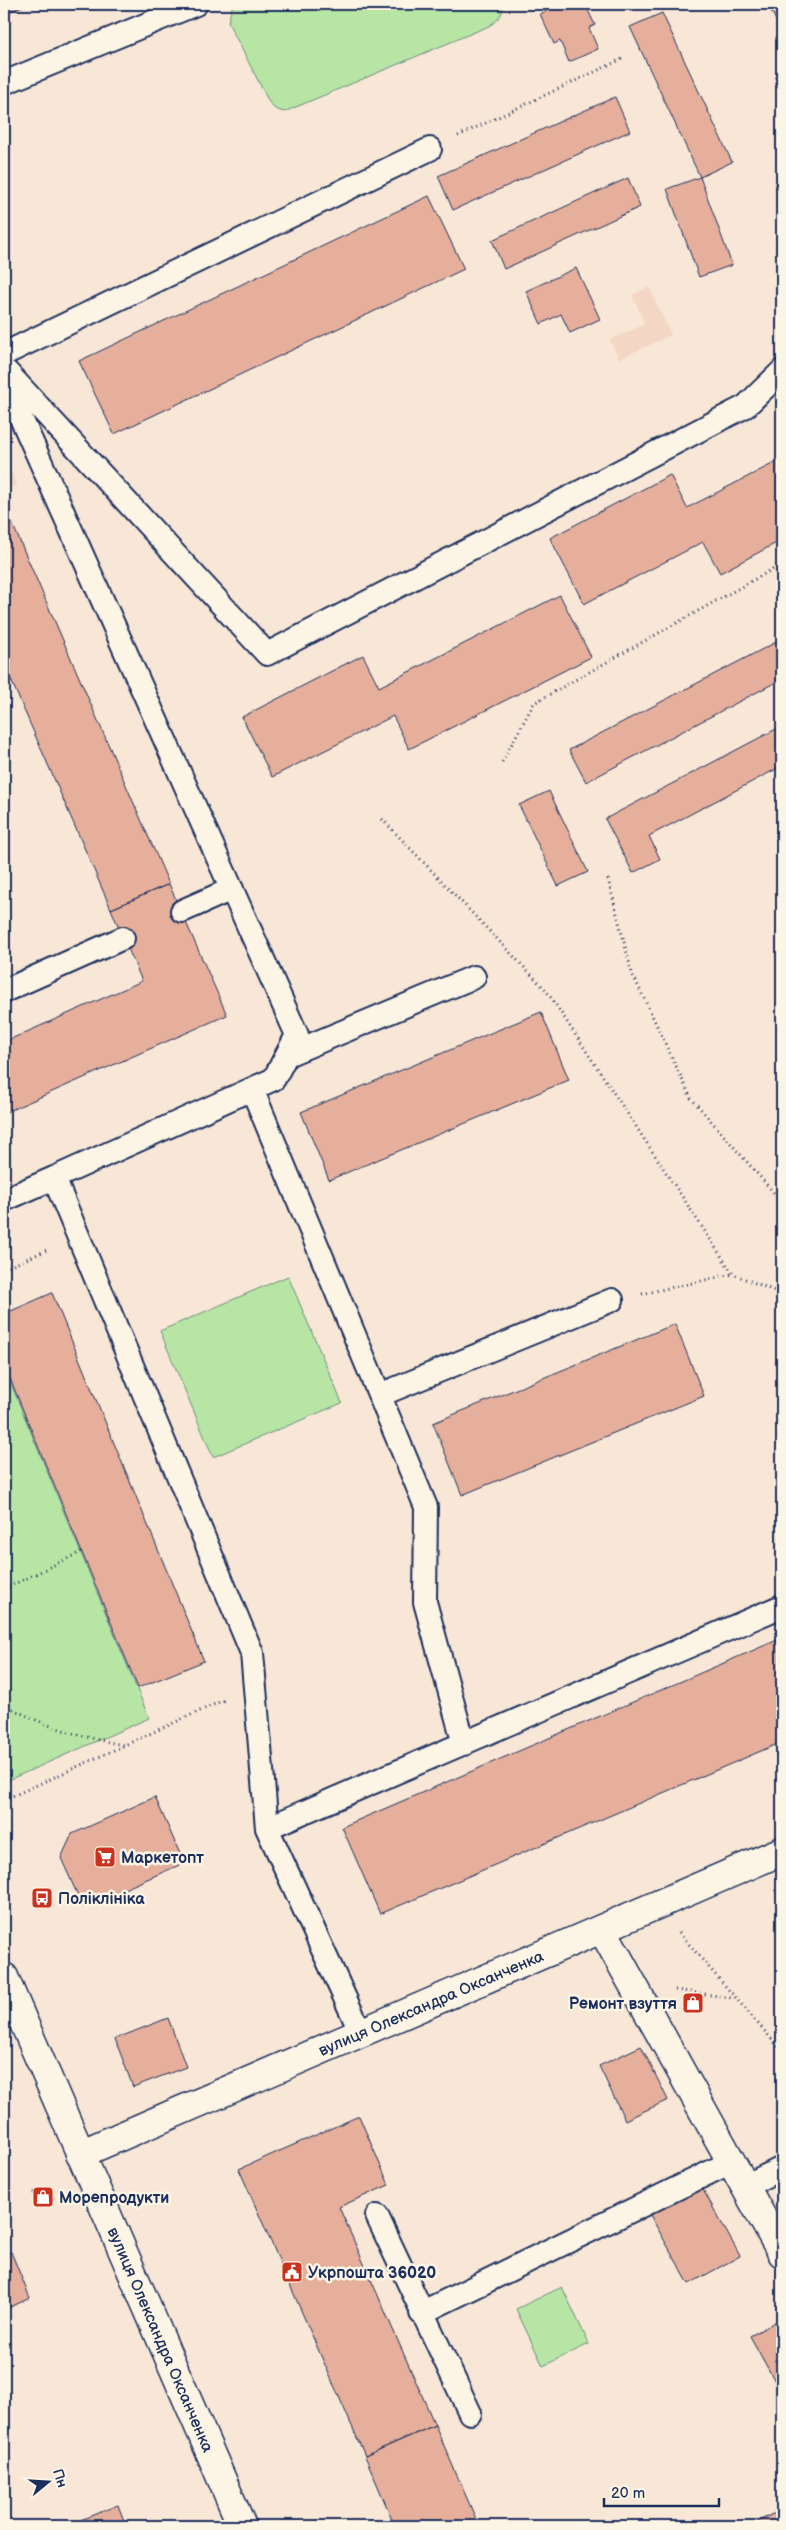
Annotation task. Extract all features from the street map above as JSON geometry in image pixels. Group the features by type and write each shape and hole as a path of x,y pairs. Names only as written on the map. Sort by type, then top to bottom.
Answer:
{"street":[{"name":"вулиця Олександра Оксанченка","path":"80,2154 782,1851"},
{"path":"602,1929 782,2253"},
{"name":"вулиця Олександра Оксанченка","path":"4,1977 242,2526"}],"lane":[{"path":"4,83 196,4"},
{"path":"4,354 430,149"},
{"path":"4,369 267,654 746,406 782,371"},
{"path":"4,380 298,1035 274,1079 4,1200"},
{"path":"182,911 232,889"},
{"path":"4,991 123,938"},
{"path":"287,1055 474,977"},
{"path":"252,1089 426,1507 425,1602 464,1744"},
{"path":"54,1178 252,1653 267,1828 361,2033"},
{"path":"380,1396 612,1300"},
{"path":"267,1828 782,1606"},
{"path":"421,2313 731,2162"},
{"path":"745,2186 782,2168"},
{"path":"377,2216 421,2313 470,2413"}],"path":[{"path":"430,149 622,59"},
{"path":"502,762 534,703 782,564"},
{"path":"382,819 546,990 733,1274"},
{"path":"608,879 632,973 691,1098 782,1202"},
{"path":"4,1269 78,1237"},
{"path":"612,1300 733,1274 782,1294"},
{"path":"4,1589 81,1552"},
{"path":"4,1800 255,1686"},
{"path":"4,1704 30,1718 74,1735 125,1745"},
{"path":"677,1930 782,2052"},
{"path":"633,1985 734,1998"}],"shaded area":[{"path":"649,287 671,335 619,359 610,340 645,324 632,295"},
{"path":"4,456 17,485 4,491"}],"green space":[{"path":"233,4 503,4 499,17 489,26 284,112 275,109 269,102 228,22"},
{"path":"288,1276 342,1403 213,1457 160,1331"},
{"path":"4,1367 149,1718 4,1782"},
{"path":"562,2287 589,2344 543,2366 516,2309"}],"building":[{"path":"4,4 27,4 4,14"},
{"path":"543,4 585,4 595,25 589,28 598,49 569,62 560,41 554,44 540,14 547,11"},
{"path":"768,4 782,4 782,33"},
{"path":"662,13 732,162 700,177 630,27"},
{"path":"615,97 630,131 453,210 438,176"},
{"path":"700,177 732,265 699,277 667,189"},
{"path":"628,178 640,207 504,269 492,240"},
{"path":"429,196 464,269 114,434 79,361"},
{"path":"576,268 600,319 570,333 561,314 541,324 526,291"},
{"path":"782,459 782,540 720,573 703,542 584,604 550,538 670,475 687,508"},
{"path":"12,523 169,884 111,909 4,664 4,527"},
{"path":"560,595 591,657 409,749 393,716 272,777 242,717 363,655 379,687"},
{"path":"782,639 782,679 586,782 569,750"},
{"path":"782,726 782,766 649,836 660,859 633,873 605,819"},
{"path":"549,791 588,872 558,886 519,805"},
{"path":"169,884 227,1015 4,1113 4,1042 142,981 111,909"},
{"path":"541,1012 569,1080 329,1180 301,1112"},
{"path":"52,1293 204,1661 138,1688 4,1364 4,1314"},
{"path":"675,1324 704,1396 462,1495 433,1423"},
{"path":"782,1638 782,1742 380,1914 342,1827"},
{"path":"155,1797 184,1863 83,1907 61,1858 72,1834"},
{"name":"Ремонт взуття","path":"686,1996 702,1999 699,2010 684,2007"},
{"path":"168,2018 186,2067 133,2087 115,2039"},
{"path":"641,2046 668,2100 625,2120 599,2066"},
{"path":"359,2116 389,2185 339,2207 435,2425 365,2456 239,2169"},
{"path":"701,2186 740,2256 689,2284 650,2215"},
{"name":"Морепродукти","path":"48,2187 53,2201 39,2207 33,2192"},
{"path":"11,2252 30,2298 4,2310 4,2255"},
{"path":"782,2318 782,2380 776,2383 750,2336"},
{"path":"435,2425 479,2526 395,2526 365,2456"},
{"path":"118,2505 126,2526 79,2526 78,2521"},
{"path":"782,2509 782,2526 754,2526 753,2524"}],"place":[{"name":"Маркетопт","path":"105,1857"},
{"name":"Поліклініка","path":"42,1898"},
{"name":"Ремонт взуття","path":"693,2003"},
{"name":"Морепродукти","path":"43,2197"},
{"name":"Укрпошта 36020","path":"292,2272"}]}
